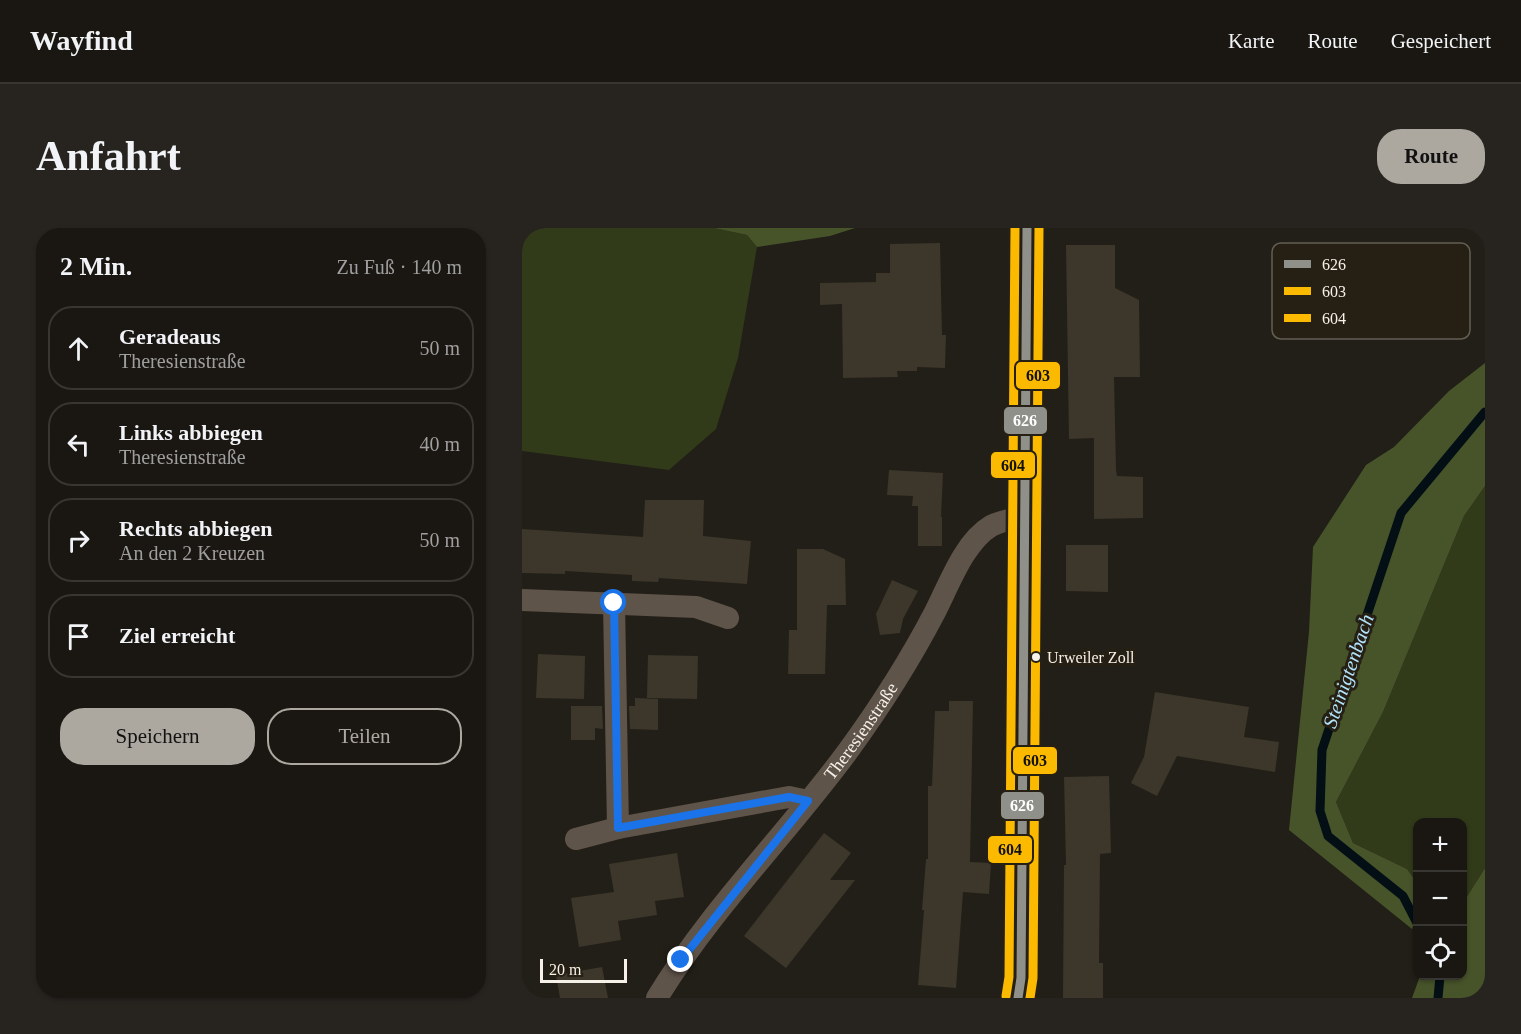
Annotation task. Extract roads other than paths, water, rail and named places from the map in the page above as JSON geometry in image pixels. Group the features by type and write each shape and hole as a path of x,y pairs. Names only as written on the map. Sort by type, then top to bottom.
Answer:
{"main road":[{"path":"1018,998 1021,966 1027,228"}],"street":[{"name":"Theresienstraße","path":"657,998 681,960 848,751 877,709 931,619 970,546 979,535 993,526 1007,520 1026,517"},
{"path":"522,600 696,607 728,618"},
{"path":"614,603 618,828"},
{"path":"576,839 618,828 789,797 808,801"}],"waterway":[{"name":"Steinigtenbach","path":"1413,915 1403,896 1328,836 1320,811 1322,750 1401,513 1485,412"},
{"name":"Steinigtenbach","path":"1438,998 1440,980"}],"place":[{"name":"Urweiler Zoll","path":"1036,657"}]}
